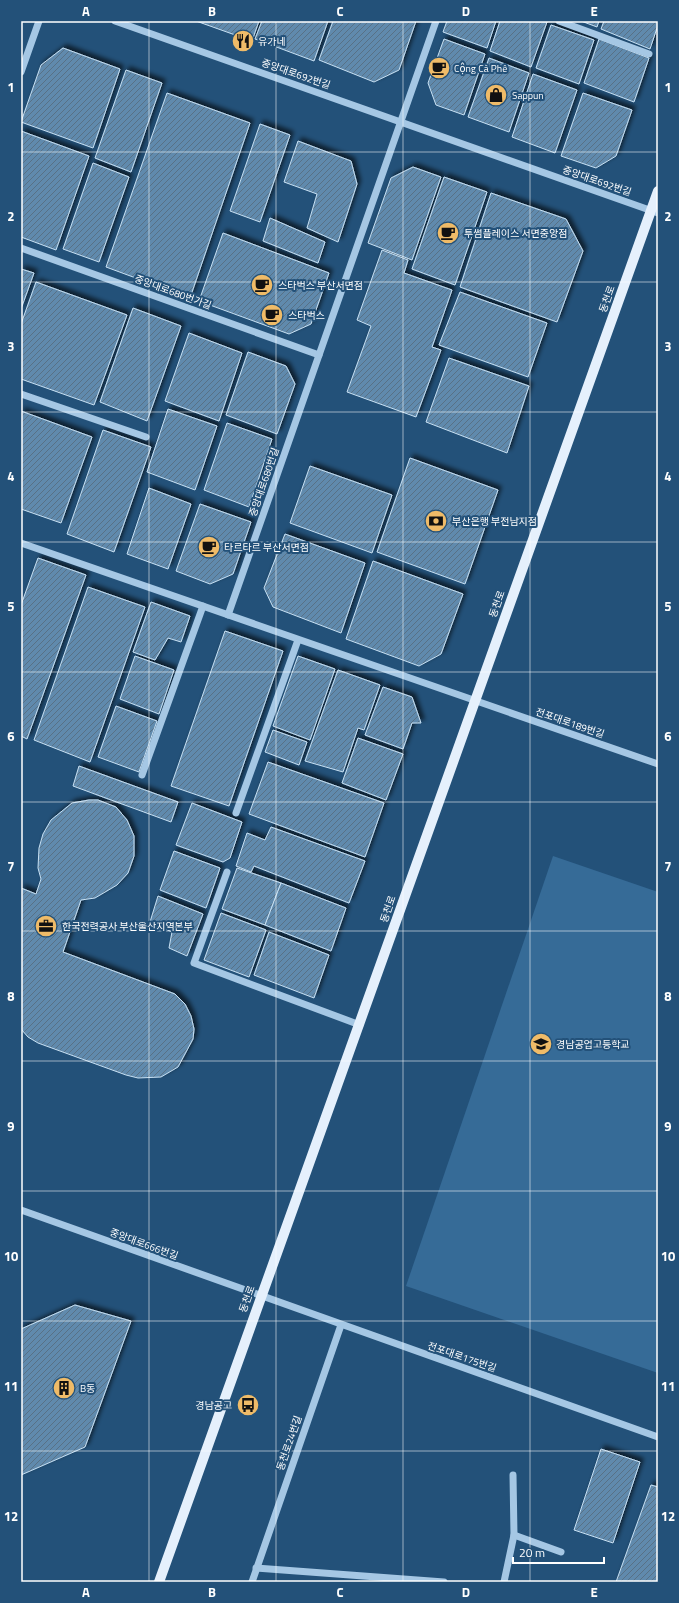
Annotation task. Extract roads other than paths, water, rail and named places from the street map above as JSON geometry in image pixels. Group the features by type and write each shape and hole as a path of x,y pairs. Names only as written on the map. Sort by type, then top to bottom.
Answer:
{"main road":[{"name":"동천로","path":"159,1582 260,1296 360,1025 474,700 655,212 658,191"}],"street":[{"path":"21,72 39,21"},
{"name":"중앙대로692번길","path":"115,21 655,212"},
{"path":"319,354 436,21"},
{"path":"559,21 649,54"},
{"name":"중앙대로680번가길","path":"21,248 319,354"},
{"name":"중앙대로680번길","path":"228,615 319,354"},
{"path":"21,394 146,437"},
{"path":"21,543 474,700"},
{"path":"142,776 203,606"},
{"path":"236,813 298,640"},
{"name":"전포대로189번길","path":"474,700 658,764"},
{"path":"227,872 194,963 360,1025"},
{"name":"중앙대로666번길","path":"21,1210 260,1296"},
{"name":"전포대로175번길","path":"260,1296 658,1437"},
{"name":"동천로24번길","path":"252,1582 341,1325"},
{"path":"504,1582 514,1535 513,1475"},
{"path":"514,1535 561,1552"},
{"path":"256,1568 444,1582"}],"place":[{"name":"유가네","path":"243,41"},
{"name":"Cộng Cà Phê","path":"439,68"},
{"name":"Sappun","path":"496,95"},
{"name":"투썸플레이스 서면중앙점","path":"448,233"},
{"name":"스타벅스 부산서면점","path":"262,285"},
{"name":"스타벅스","path":"272,315"},
{"name":"부산은행 부전남지점","path":"436,521"},
{"name":"타르타르 부산서면점","path":"209,547"},
{"name":"한국전력공사 부산울산지역본부","path":"46,926"},
{"name":"경남공업고등학교","path":"541,1044"},
{"name":"B동","path":"64,1388"},
{"name":"경남공고","path":"248,1405"}]}
